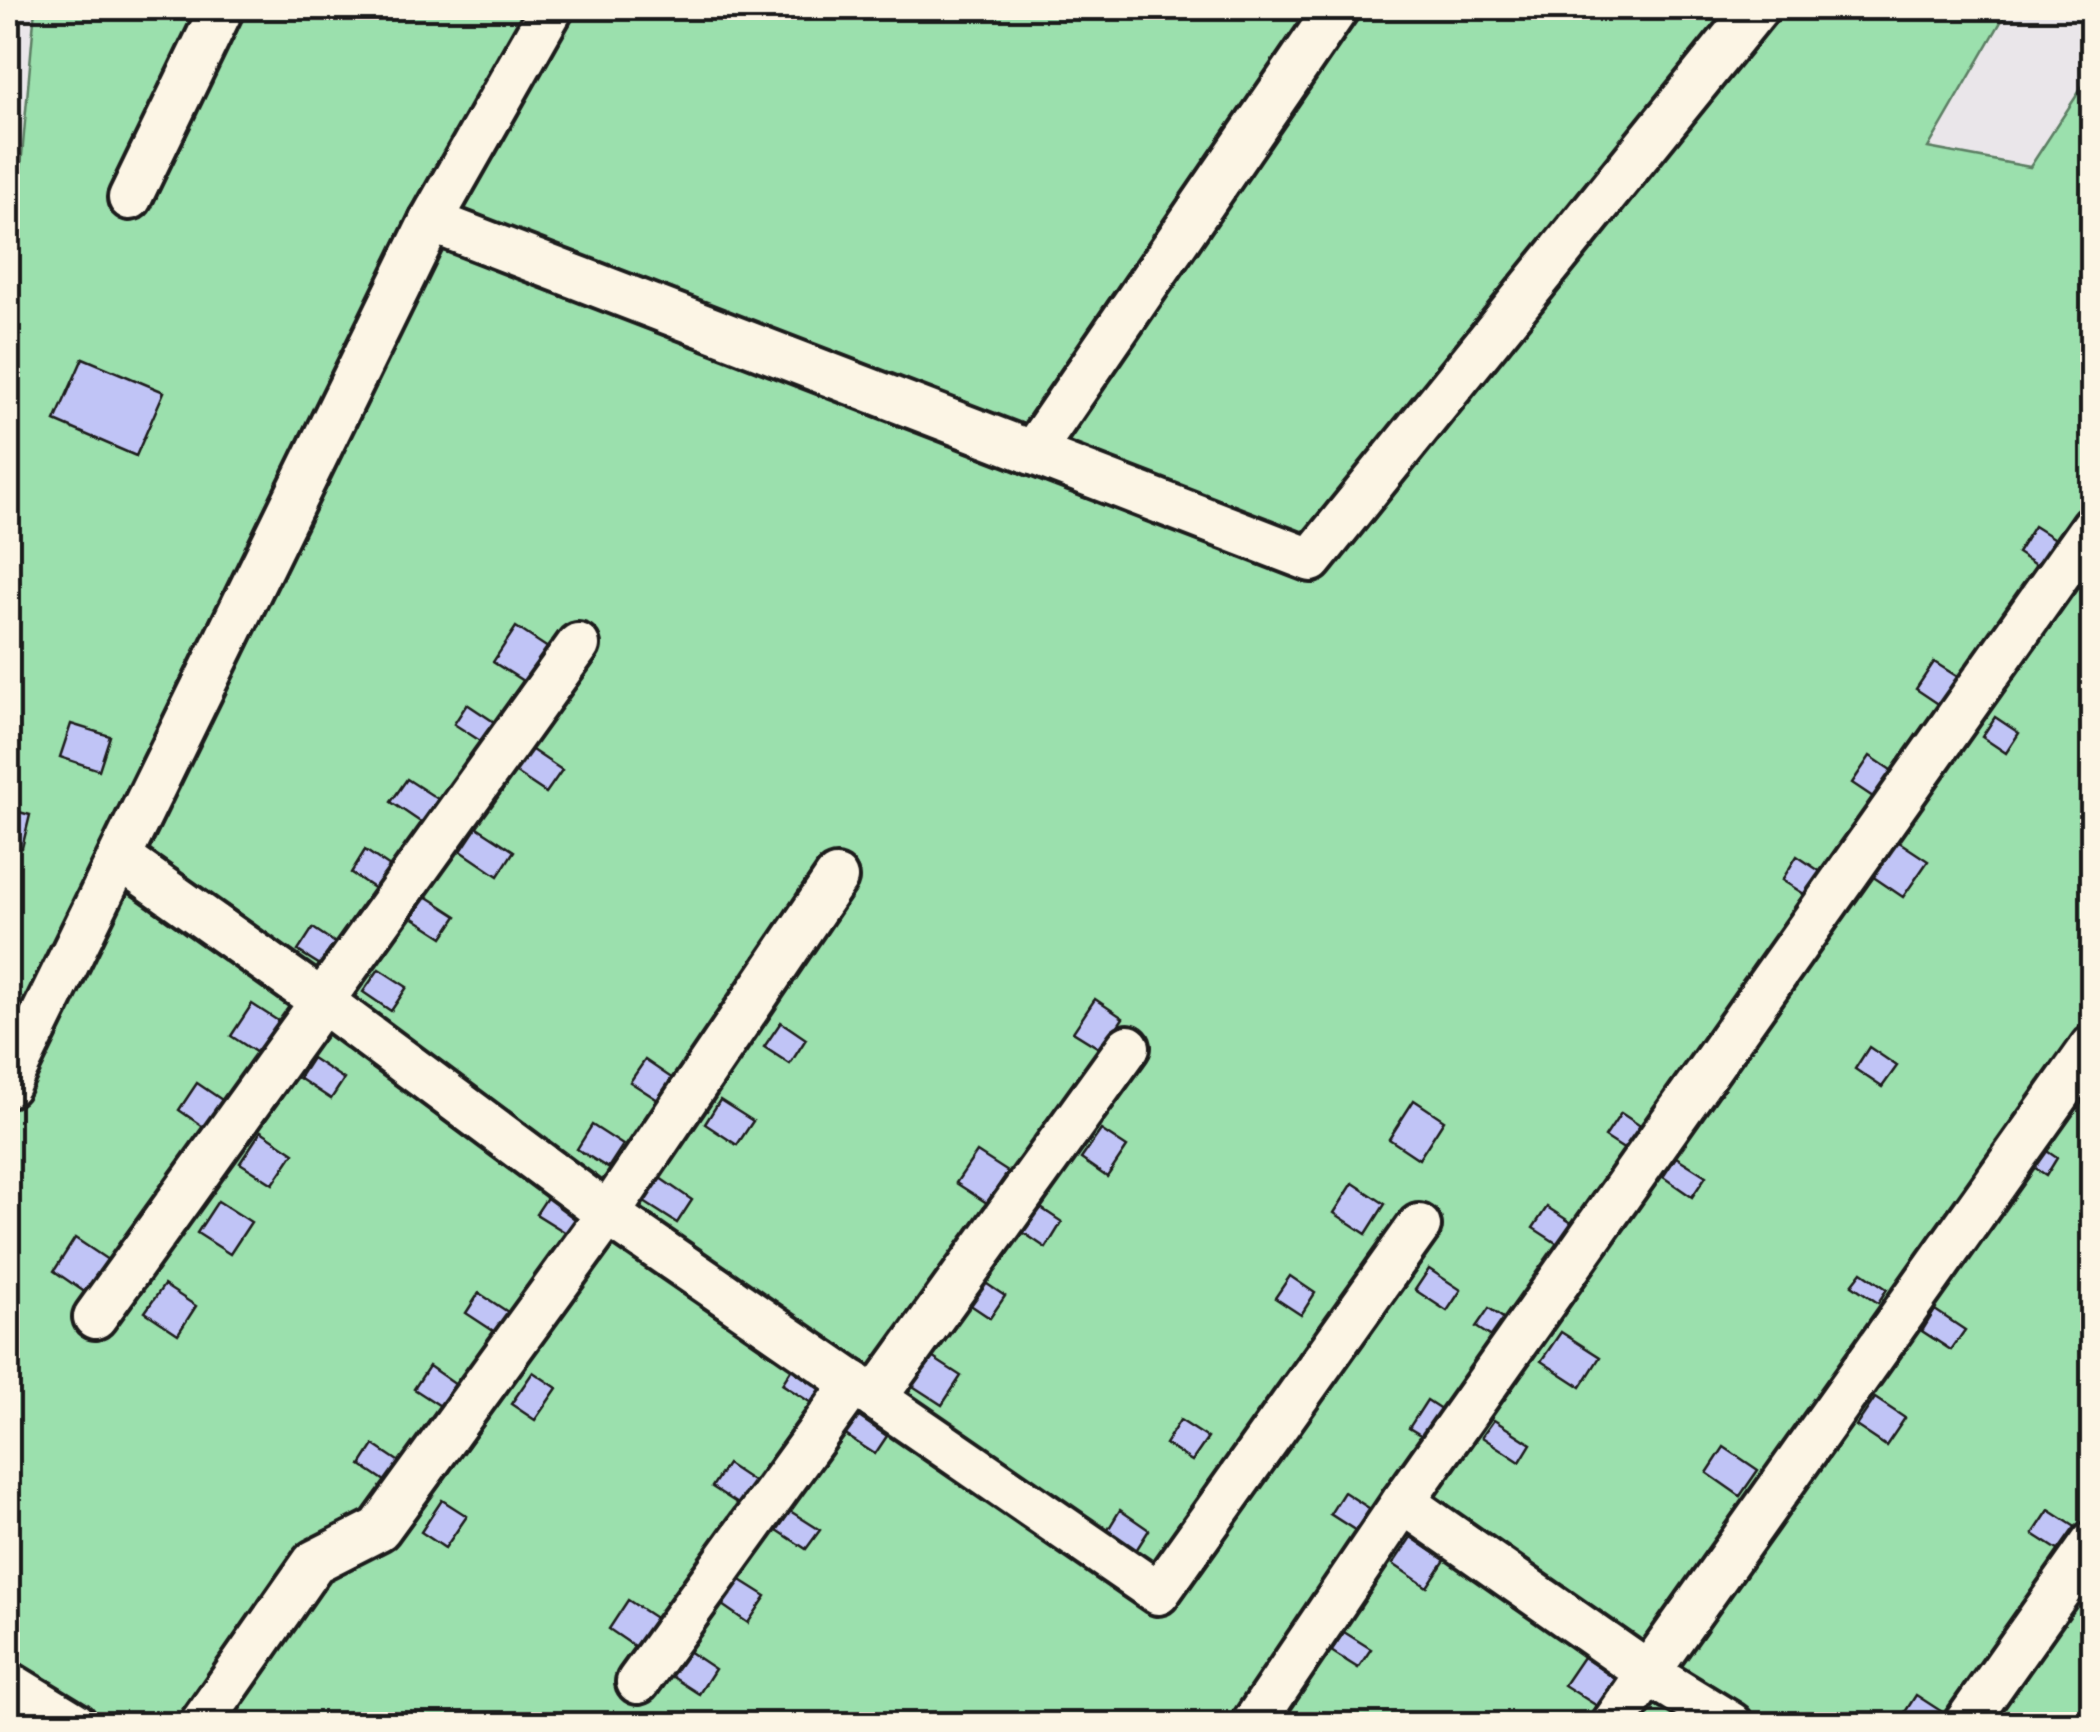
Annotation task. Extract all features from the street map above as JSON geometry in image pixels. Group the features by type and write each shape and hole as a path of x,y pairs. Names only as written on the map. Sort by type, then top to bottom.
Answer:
{"street":[{"path":"130,198 222,8"},
{"path":"8,1085 431,220 552,8"},
{"path":"1032,452 1337,8"},
{"path":"431,220 1311,560 1757,8"},
{"path":"1253,1724 1403,1502 2092,527"},
{"path":"95,1317 578,645"},
{"path":"120,858 323,1002 608,1214 1158,1593 1419,1226"},
{"path":"201,1724 314,1562 379,1528 608,1214 836,878"},
{"path":"638,1682 1128,1047"},
{"path":"1613,1724 2092,1048"},
{"path":"1403,1502 1648,1673 1731,1724"},
{"path":"1965,1724 2092,1544"},
{"path":"8,1683 75,1724"}],"green space":[{"path":"35,8 2009,8 1928,148 2030,167 2092,72 2092,1724 75,1724 8,1683 8,316"}],"building":[{"path":"83,358 164,392 136,456 55,421"},
{"path":"2034,526 2061,543 2043,570 2017,553"},
{"path":"516,627 554,652 531,686 493,662"},
{"path":"1934,662 1961,679 1943,707 1916,689"},
{"path":"467,704 497,724 485,744 454,724"},
{"path":"1995,717 2019,733 2006,753 1982,737"},
{"path":"71,724 110,736 99,770 60,757"},
{"path":"529,748 562,770 546,793 513,771"},
{"path":"1870,756 1897,774 1879,801 1852,783"},
{"path":"407,779 438,799 422,823 391,802"},
{"path":"8,809 30,815 22,848 8,844"},
{"path":"477,827 514,851 498,876 461,851"},
{"path":"1890,836 1928,861 1903,897 1866,872"},
{"path":"365,850 393,869 378,891 351,873"},
{"path":"1797,856 1827,876 1812,899 1782,880"},
{"path":"426,896 457,916 443,937 412,917"},
{"path":"313,928 340,946 325,968 298,951"},
{"path":"379,969 407,987 391,1011 363,992"},
{"path":"1095,999 1123,1018 1102,1050 1073,1032"},
{"path":"252,1004 286,1026 265,1058 231,1036"},
{"path":"781,1022 806,1039 790,1064 764,1047"},
{"path":"1869,1047 1897,1066 1882,1087 1855,1069"},
{"path":"312,1058 344,1079 331,1099 299,1078"},
{"path":"645,1060 673,1079 658,1100 630,1082"},
{"path":"197,1083 231,1106 212,1133 179,1110"},
{"path":"720,1100 753,1121 737,1145 705,1124"},
{"path":"1414,1100 1444,1120 1419,1159 1389,1139"},
{"path":"1621,1113 1648,1131 1633,1155 1605,1137"},
{"path":"592,1125 623,1145 608,1168 577,1149"},
{"path":"1101,1130 1127,1147 1107,1177 1081,1159"},
{"path":"261,1131 294,1153 273,1184 240,1163"},
{"path":"2038,1145 2057,1158 2046,1176 2026,1163"},
{"path":"977,1152 1008,1172 987,1203 956,1183"},
{"path":"1676,1157 1706,1176 1692,1197 1663,1177"},
{"path":"660,1178 692,1200 677,1223 644,1202"},
{"path":"1353,1183 1385,1204 1366,1234 1334,1213"},
{"path":"552,1190 583,1210 568,1234 536,1214"},
{"path":"218,1201 251,1222 230,1254 197,1233"},
{"path":"1038,1206 1062,1222 1046,1248 1021,1231"},
{"path":"1547,1207 1578,1227 1564,1248 1533,1228"},
{"path":"75,1238 108,1260 86,1293 54,1271"},
{"path":"1429,1269 1461,1290 1447,1311 1415,1290"},
{"path":"1862,1272 1887,1289 1878,1303 1852,1285"},
{"path":"1290,1276 1315,1293 1301,1315 1275,1298"},
{"path":"984,1282 1005,1296 990,1318 969,1304"},
{"path":"164,1285 196,1306 178,1334 145,1312"},
{"path":"479,1293 508,1312 495,1332 466,1313"},
{"path":"1489,1308 1513,1325 1501,1343 1476,1327"},
{"path":"1935,1310 1965,1330 1951,1350 1922,1331"},
{"path":"1561,1332 1600,1357 1581,1387 1541,1361"},
{"path":"927,1354 961,1376 942,1405 908,1383"},
{"path":"798,1359 829,1380 813,1404 782,1384"},
{"path":"429,1366 459,1387 445,1409 414,1389"},
{"path":"533,1372 557,1388 535,1420 511,1404"},
{"path":"1875,1398 1905,1418 1886,1446 1856,1426"},
{"path":"1427,1400 1450,1415 1432,1442 1409,1428"},
{"path":"856,1415 887,1436 875,1454 844,1434"},
{"path":"1180,1420 1208,1438 1192,1461 1165,1444"},
{"path":"1494,1420 1531,1444 1520,1462 1482,1437"},
{"path":"374,1445 401,1463 388,1483 361,1465"},
{"path":"1724,1447 1758,1470 1740,1496 1707,1473"},
{"path":"727,1464 757,1484 743,1507 712,1487"},
{"path":"1344,1492 1375,1512 1361,1534 1330,1514"},
{"path":"442,1500 467,1516 445,1548 421,1532"},
{"path":"1120,1510 1149,1530 1135,1552 1106,1533"},
{"path":"2049,1510 2077,1528 2061,1552 2033,1534"},
{"path":"790,1511 820,1530 806,1549 777,1530"},
{"path":"1411,1537 1445,1560 1427,1587 1393,1564"},
{"path":"739,1579 766,1596 748,1623 722,1605"},
{"path":"628,1600 657,1619 637,1648 609,1629"},
{"path":"1344,1632 1371,1649 1358,1668 1331,1651"},
{"path":"688,1651 715,1669 699,1694 671,1676"},
{"path":"1583,1657 1620,1682 1602,1709 1564,1685"},
{"path":"1916,1695 1947,1715 1941,1724 1906,1724 1900,1720"}]}
